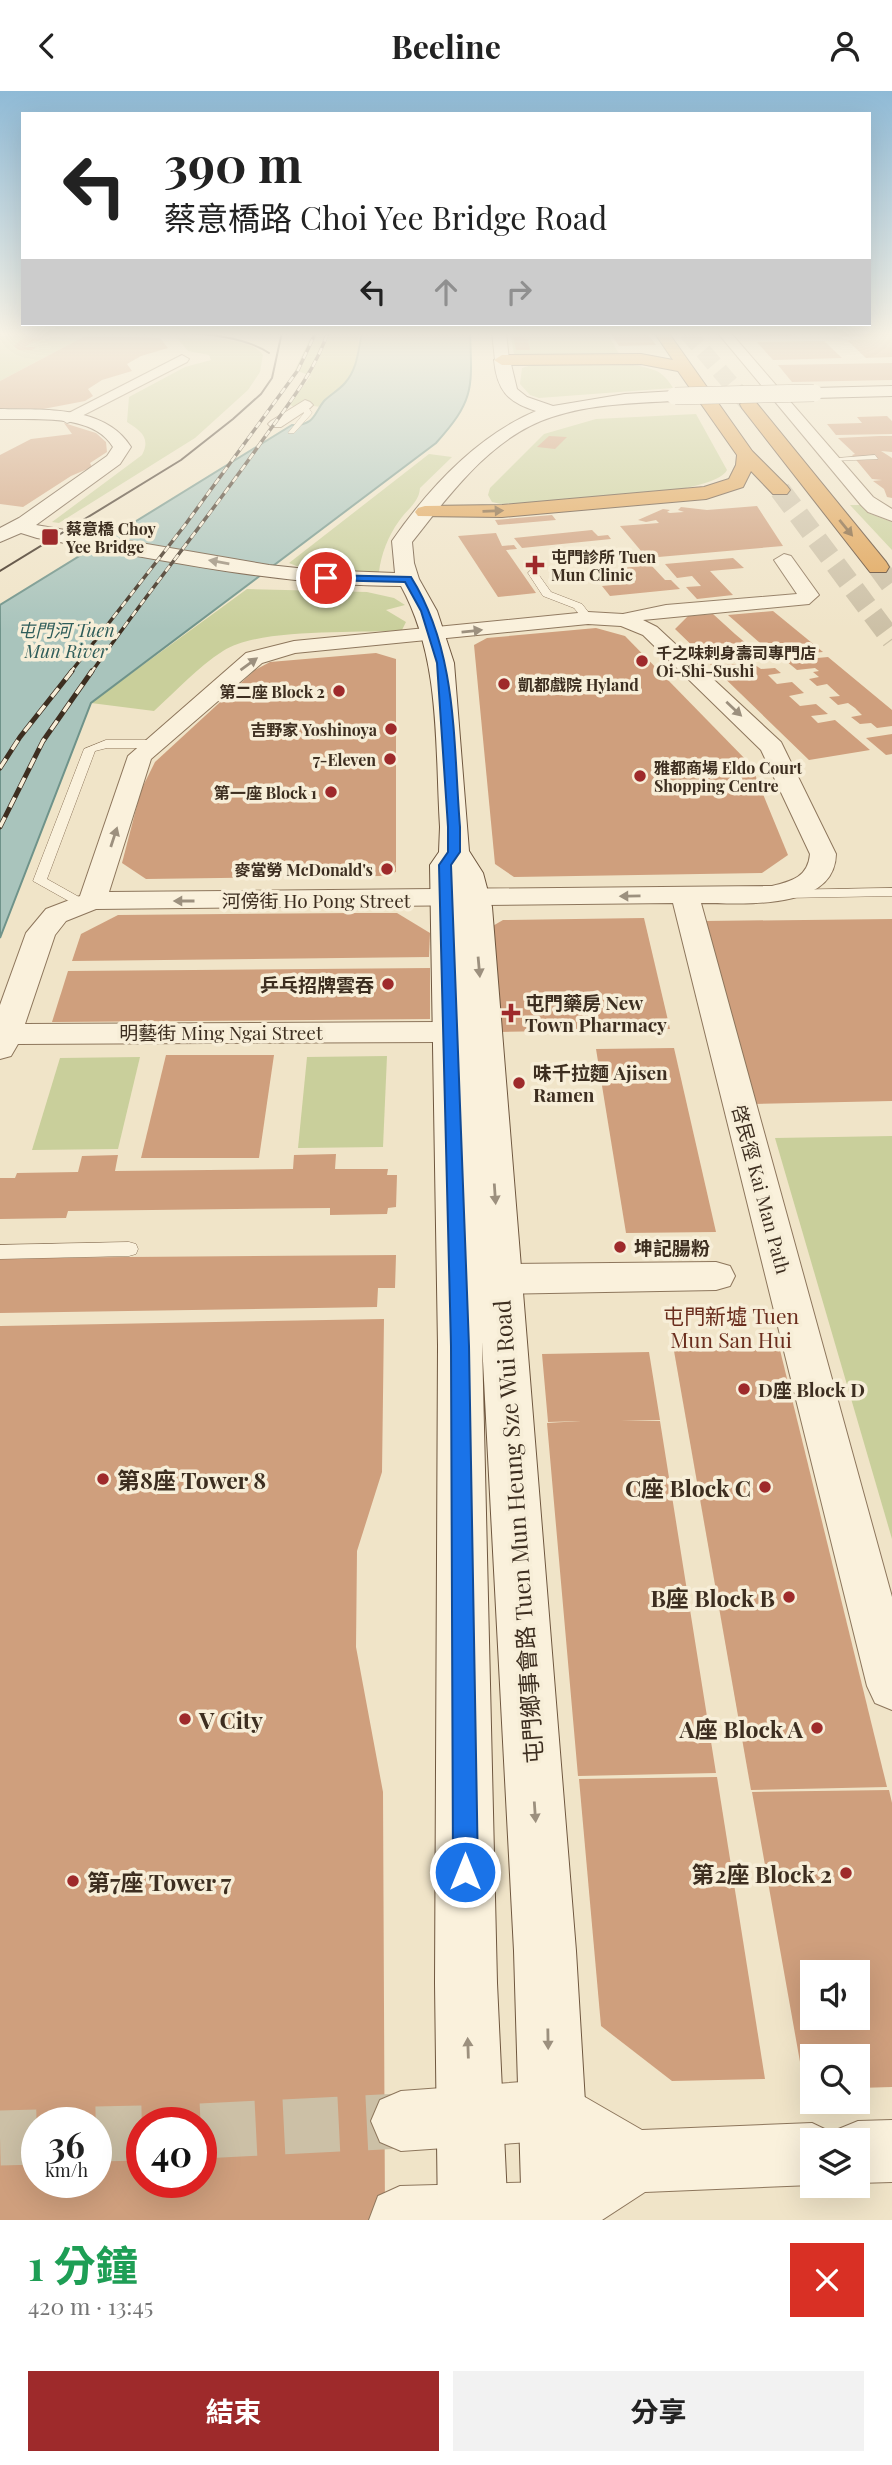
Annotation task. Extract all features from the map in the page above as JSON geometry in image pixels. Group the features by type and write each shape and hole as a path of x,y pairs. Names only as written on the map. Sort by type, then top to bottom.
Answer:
{"highway":[{"path":"729,431 746,455 780,490"},
{"path":"770,431 878,567"},
{"path":"425,513 516,510 706,493 736,482 745,465 746,455"}],"street":[{"path":"0,536 26,522 114,460 122,447 119,437 113,431"},
{"name":"屯門鄉事會路 Tuen Mun Heung Sze Wui Road","path":"508,431 470,464 402,541 403,562 408,579 426,611 442,663 454,852 445,865 463,899 477,945 545,1951 550,2110 557,2217"},
{"path":"808,431 870,505 892,516"},
{"path":"26,522 27,528 31,530 286,574 367,581 408,579"},
{"path":"625,620 641,614 666,611 802,600 809,595 784,560"},
{"path":"87,903 140,756 254,658 294,646 588,618 625,620 650,631 772,747 823,854 824,864 821,872 807,883 772,894"},
{"name":"河傍街 Ho Pong Street","path":"3,1041 41,933 56,915 87,903 772,894"},
{"name":"啓民徑 Kai Man Path","path":"685,895 891,1682"},
{"name":"屯門鄉事會路 Tuen Mun Heung Sze Wui Road","path":"463,899 460,1374 466,1983 473,2217"},
{"name":"明藝街 Ming Ngai Street","path":"3,1041 437,1032"},
{"path":"501,1279 716,1276"},
{"path":"401,2121 550,2110 636,2161 800,2154"},
{"path":"870,2152 892,2151"},
{"path":"400,2218 557,2217 636,2161"}],"lane":[{"path":"831,459 875,457"},
{"path":"533,573 547,594 578,605 588,618"},
{"path":"87,903 40,881 90,749 106,744 154,744"},
{"name":"河傍街 Ho Pong Street","path":"772,894 892,892"},
{"path":"0,1252 129,1249"}],"green space":[{"path":"139,431 202,431 59,523 52,522 142,455 145,449 143,435"},
{"path":"553,431 706,431 727,470 715,479 659,493 585,500 501,504 492,502 488,495 490,488 544,434"},
{"path":"429,454 452,457 420,488 415,502 395,527 381,559 379,572 358,577 334,576 289,563"},
{"path":"850,505 860,505 868,513 892,522 892,550"},
{"path":"247,589 367,592 394,598 405,605 386,610 406,622 402,630 284,635 239,643 205,664 154,711 91,703"},
{"path":"387,1056 383,1147 298,1148 307,1057"},
{"path":"140,1057 118,1149 32,1150 60,1058"},
{"path":"892,1136 892,1539 775,1138"}],"water":[{"name":"屯門河 Tuen Mun River","path":"282,431 446,431 436,443 91,703 0,938 0,605"}],"building":[{"path":"70,431 96,433 106,442 107,452 90,463 92,467 71,476 23,507 0,504 0,455 31,439 72,434"},
{"path":"833,431 892,431 892,434 836,435"},
{"path":"549,436 567,437 555,449 537,447"},
{"path":"892,436 892,452 881,451 892,458 892,498 887,497 884,489 873,481 882,480 872,479 852,455 855,454 838,438"},
{"path":"757,506 783,546 647,558 620,526 659,523 656,520 638,520 663,509 670,510 667,512 670,513 684,512 678,510 681,507 707,510"},
{"path":"552,515 556,520 498,525 495,520"},
{"path":"592,530 598,536 608,535 611,539 522,548 514,538"},
{"path":"496,533 502,546 514,545 517,549 506,550 536,593 498,597 458,536"},
{"path":"733,558 744,568 710,571 733,595 697,599 686,587 701,586 692,576 677,578 665,564"},
{"path":"651,565 665,580 671,580 680,589 610,596 602,586 635,583 622,568"},
{"path":"773,611 823,652 775,656 728,615"},
{"path":"713,614 761,656 703,656 675,629 688,616"},
{"path":"596,628 625,636 751,765 788,855 762,873 514,877 495,864 474,645 487,638"},
{"path":"376,653 396,659 396,872 380,876 146,879 122,863 141,790 155,762 255,670 270,662"},
{"path":"828,657 892,710 892,726 877,728 871,723 860,724 851,717 862,715 855,708 848,703 838,705 829,697 840,696 827,684 817,686 809,679 819,677 813,672 819,671 815,668 797,670 786,661"},
{"path":"710,664 775,668 781,673 768,675 777,684 792,682 804,693 789,696 800,706 816,704 828,714 811,716 818,723 835,720 870,750 809,760"},
{"path":"892,734 892,754 886,755 866,738"},
{"path":"397,913 430,933 429,957 72,961 81,934 118,915"},
{"path":"644,918 670,1029 500,1032 491,927 503,920"},
{"path":"892,919 892,1101 753,1104 704,921"},
{"path":"430,968 430,1019 52,1022 68,971"},
{"path":"674,1048 716,1232 626,1233 596,1049"},
{"path":"166,1055 274,1055 259,1158 141,1158"},
{"path":"336,1154 335,1169 388,1169 387,1175 397,1175 396,1207 388,1208 387,1214 330,1215 330,1208 68,1211 66,1218 0,1219 0,1178 15,1178 17,1173 78,1172 82,1156 118,1155 115,1171 293,1169 294,1155"},
{"path":"396,1255 395,1288 378,1288 377,1307 0,1313 0,1258"},
{"name":"V City","path":"384,1319 382,1472 357,1551 356,1647 383,1792 385,2220 0,2220 0,1326"},
{"path":"779,1349 887,1787 751,1790 674,1351"},
{"path":"649,1352 660,1420 621,1421 660,1421 716,1773 578,1776 547,1423 581,1421 548,1422 542,1354"},
{"path":"717,1777 765,2079 672,2081 601,2026 579,1779"},
{"path":"889,1790 892,1803 892,2087 870,2088 870,2044 800,2044 800,2062 752,1792"}],"tunnel":[{"path":"780,490 892,640"},
{"path":"878,567 892,586"},
{"path":"217,2130 401,2121"},
{"path":"112,2134 126,2133"},
{"path":"0,2138 21,2137"}],"tram line":[{"path":"0,571 181,460 217,431"}],"railway":[{"path":"70,673 185,525 253,431"},
{"path":"91,673 269,431"},
{"path":"0,768 20,737 72,671"},
{"path":"0,827 43,741 92,671"}],"place":[{"name":"蔡意橋 Choy Yee Bridge","path":"50,537"},
{"name":"屯門診所 Tuen Mun Clinic","path":"535,565"},
{"name":"千之味刺身壽司專門店 Oi-Shi-Sushi","path":"642,661"},
{"name":"凱都戲院 Hyland","path":"504,684"},
{"name":"第二座 Block 2","path":"339,691"},
{"name":"吉野家 Yoshinoya","path":"391,729"},
{"name":"7-Eleven","path":"390,759"},
{"name":"雅都商場 Eldo Court Shopping Centre","path":"640,776"},
{"name":"第一座 Block 1","path":"331,792"},
{"name":"麥當勞 McDonald's","path":"387,869"},
{"name":"乒乓招牌雲吞","path":"388,984"},
{"name":"屯門藥房 New Town Pharmacy","path":"511,1013"},
{"name":"味千拉麵 Ajisen Ramen","path":"519,1083"},
{"name":"坤記腸粉","path":"620,1247"},
{"name":"D座 Block D","path":"744,1389"},
{"name":"第8座 Tower 8","path":"103,1479"},
{"name":"C座 Block C","path":"765,1487"},
{"name":"B座 Block B","path":"789,1597"},
{"name":"V City","path":"185,1719"},
{"name":"A座 Block A","path":"817,1728"},
{"name":"第2座 Block 2","path":"846,1873"},
{"name":"第7座 Tower 7","path":"73,1881"}],"district":[{"name":"屯門新墟 Tuen Mun San Hui","path":"731,1327"}],"route":[{"path":"326,578 367,581 408,579 426,611 442,663 454,827 454,852 445,865 460,1346 465,1872"}]}
